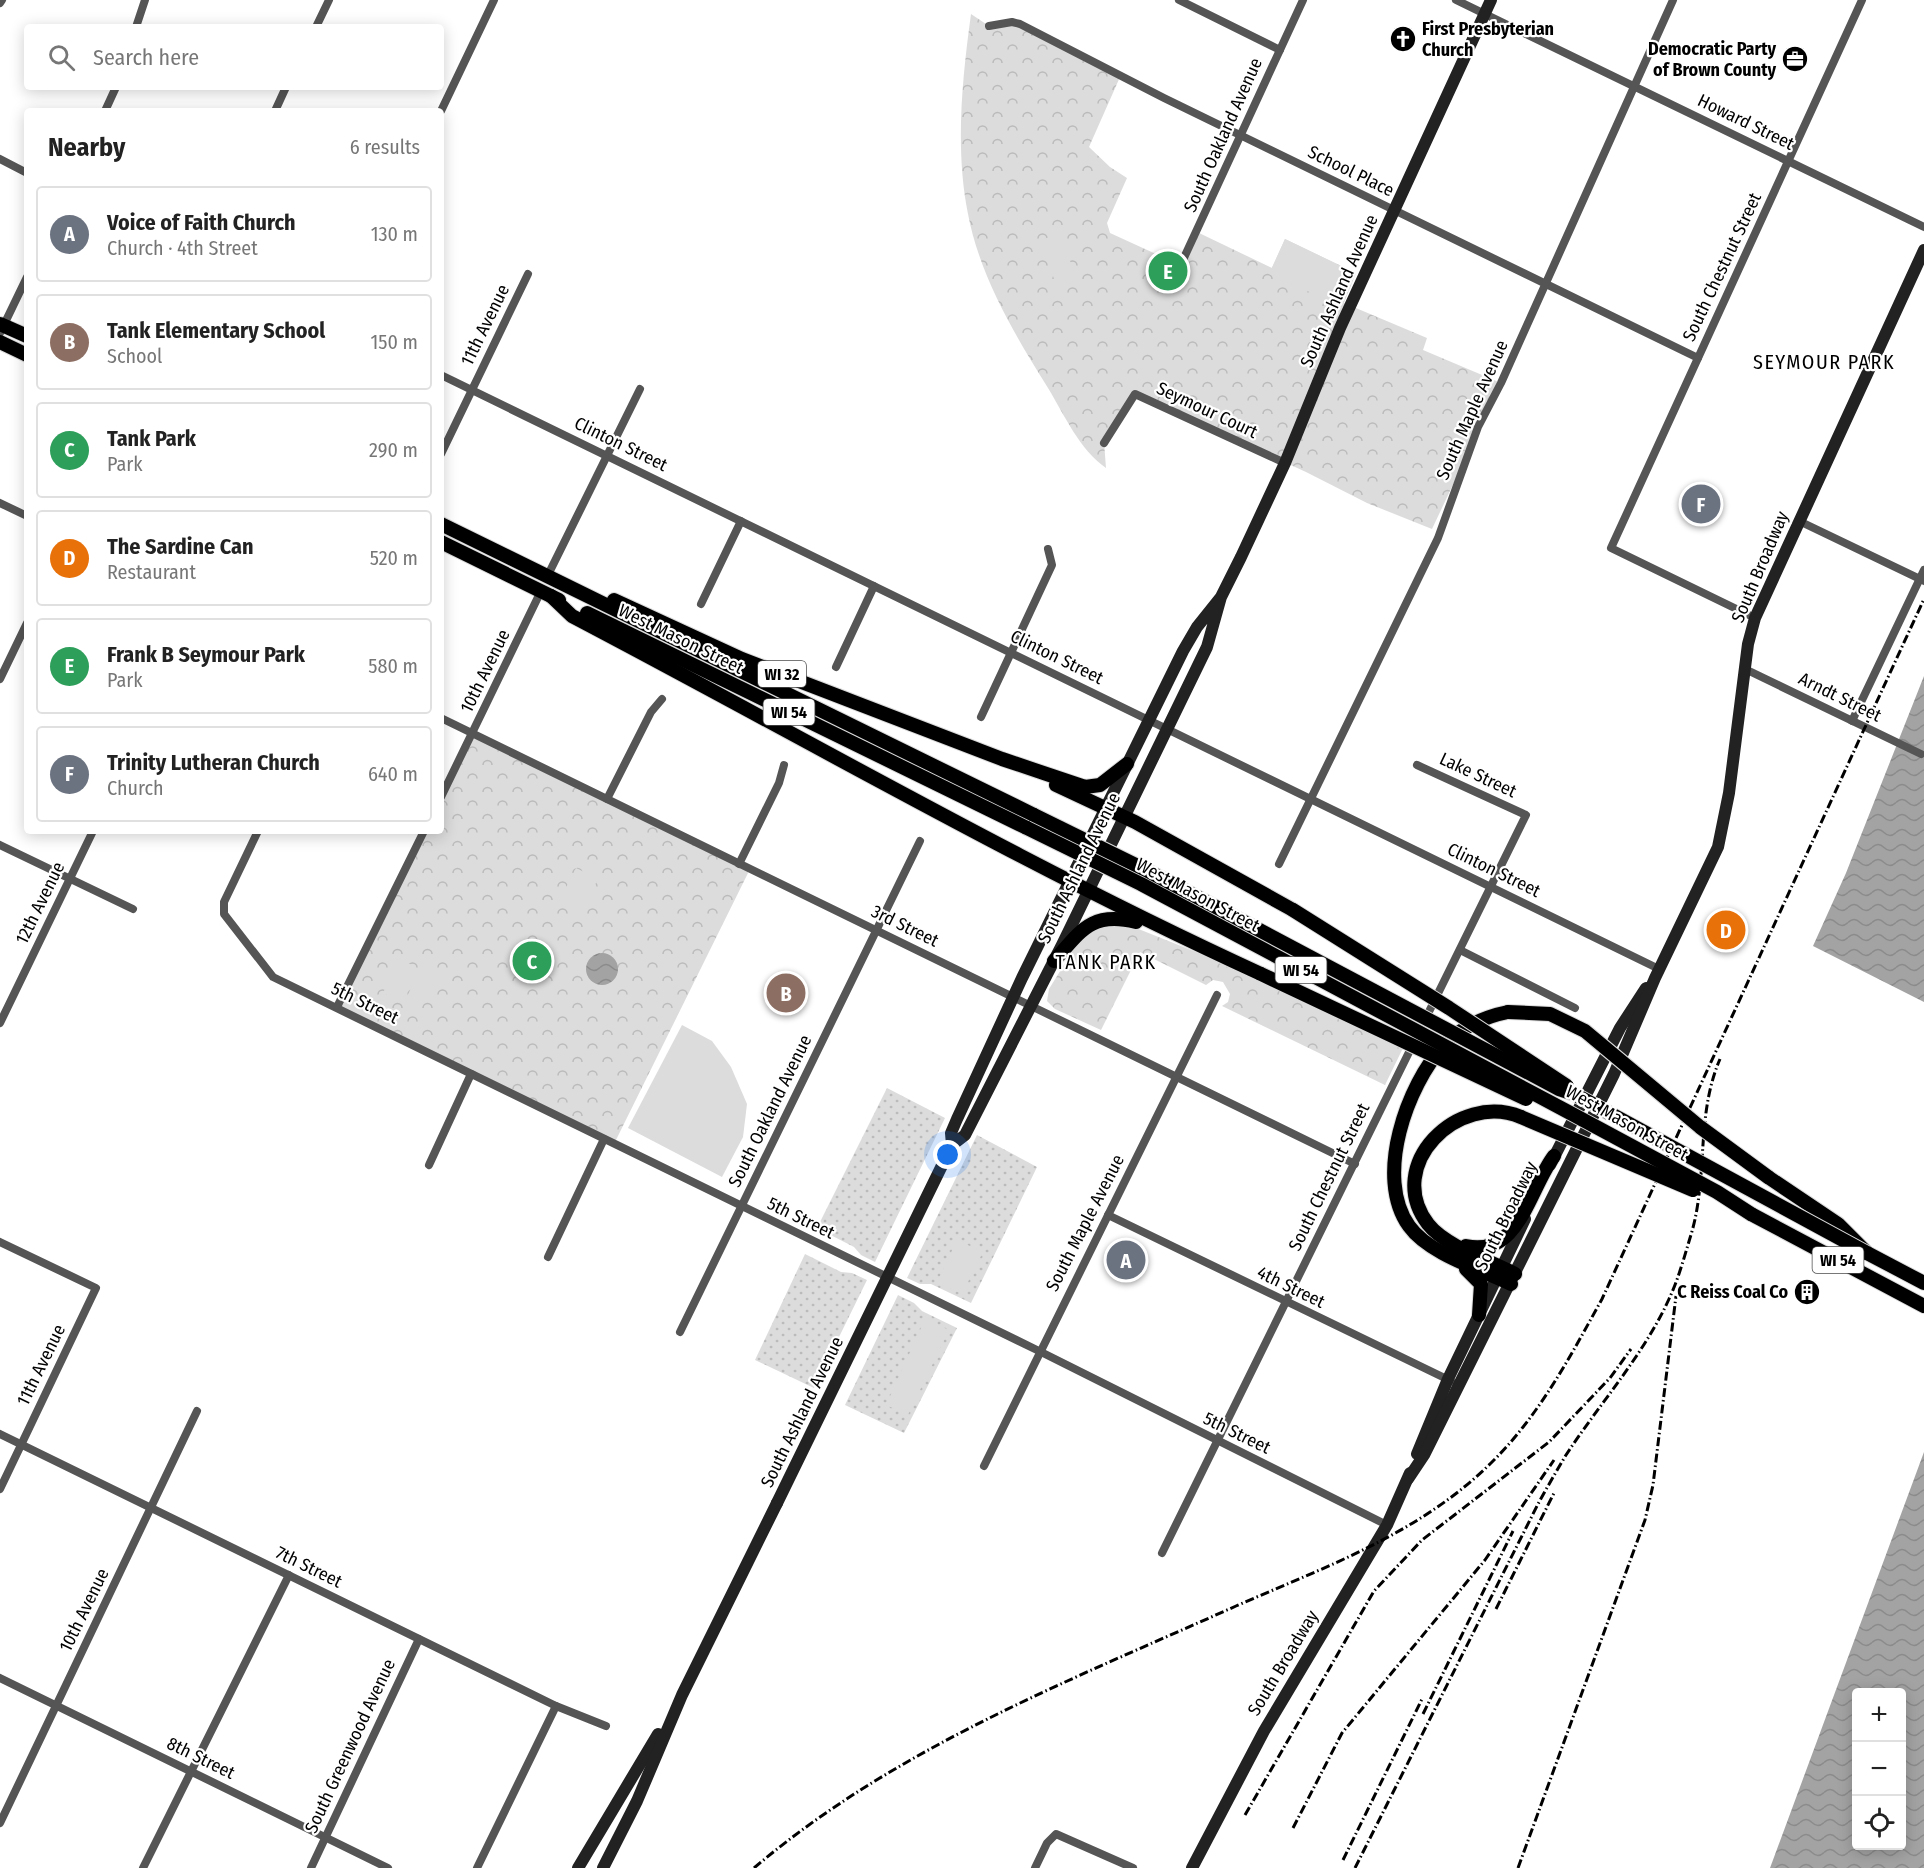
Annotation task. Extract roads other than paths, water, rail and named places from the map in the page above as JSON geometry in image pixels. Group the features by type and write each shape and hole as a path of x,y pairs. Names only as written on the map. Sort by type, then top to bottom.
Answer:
{"main road":[{"name":"South Ashland Avenue","path":"952,1145 965,1135 1054,961 1207,647 1221,597 1285,463 1337,335 1491,0"},
{"name":"South Broadway","path":"1192,1868 1254,1748 1386,1525 1408,1479 1460,1385 1614,1074 1657,974 1708,870 1724,826 1745,669 1755,618 1924,250"},
{"path":"1,327 24,335"},
{"path":"0,342 24,354"},
{"name":"West Mason Street","path":"444,526 1148,871 1548,1084 1575,1094 1924,1283"},
{"name":"West Mason Street","path":"444,543 1141,884 1717,1192 1751,1214 1924,1306"},
{"name":"WI 32","path":"564,585 606,596 742,659 1002,759 1106,808"},
{"name":"WI 32","path":"546,594 572,616 1087,892"},
{"name":"South Ashland Avenue","path":"603,1868 637,1801 682,1695 952,1145 953,1128 1127,764 1192,635 1221,597"},
{"path":"1002,759 1085,787 1100,785 1127,764"},
{"path":"1106,808 1293,910 1561,1080 1575,1094"},
{"path":"1087,892 1501,1088 1549,1108 1574,1115"},
{"path":"1054,961 1082,930 1103,918 1120,918 1158,927"},
{"name":"South Broadway","path":"1408,1479 1448,1379 1554,1156 1630,1011 1657,974"},
{"path":"1479,1315 1482,1290 1478,1279 1466,1269 1440,1256 1408,1226 1397,1199 1394,1164 1402,1126 1418,1084 1443,1046 1476,1021 1508,1012 1550,1014 1585,1031 1700,1127 1768,1177 1838,1224 1867,1253"},
{"path":"1513,1279 1445,1239 1424,1218 1416,1194 1419,1166 1433,1138 1452,1122 1468,1115 1495,1111 1513,1114 1751,1214"},
{"path":"1445,1239 1480,1248 1504,1241 1513,1229 1540,1175 1554,1156"},
{"path":"1431,1248 1499,1272"},
{"name":"South Ashland Avenue","path":"578,1868 682,1695"}],"street":[{"path":"137,24 146,0"},
{"path":"317,24 328,0"},
{"path":"442,108 494,0"},
{"path":"1179,0 1280,50"},
{"name":"South Oakland Avenue","path":"1164,277 1182,262 1303,0"},
{"name":"Howard Street","path":"1456,0 1924,227"},
{"name":"South Maple Avenue","path":"1279,864 1438,538 1478,427 1501,383 1673,0"},
{"name":"South Chestnut Street","path":"1755,618 1611,548 1862,0"},
{"name":"School Place","path":"989,26 1011,22 1020,24 1394,211 1698,358"},
{"path":"106,108 115,90"},
{"path":"276,108 285,90"},
{"path":"0,159 24,171"},
{"name":"11th Avenue","path":"444,448 528,274"},
{"path":"1,327 24,282"},
{"name":"Clinton Street","path":"444,376 1491,887 1657,974"},
{"path":"547,577 640,389"},
{"name":"Seymour Court","path":"1104,442 1135,394 1285,463"},
{"path":"0,503 24,515"},
{"path":"701,604 741,521"},
{"path":"1799,521 1922,581"},
{"path":"981,717 1052,565 1048,549"},
{"path":"1852,721 1922,581 1924,570"},
{"path":"836,667 874,586"},
{"name":"10th Avenue","path":"444,791 546,594"},
{"path":"0,679 24,629"},
{"name":"Arndt Street","path":"1745,669 1921,754"},
{"path":"607,799 651,712 662,699"},
{"name":"3rd Street","path":"444,719 1355,1164"},
{"path":"740,864 779,783 784,765"},
{"name":"Lake Street","path":"1417,765 1526,815"},
{"name":"South Chestnut Street","path":"1162,1553 1526,815"},
{"name":"12th Avenue","path":"0,1023 92,834"},
{"name":"5th Street","path":"257,834 224,902 224,914 273,977 1039,1352 1386,1525"},
{"path":"337,1007 423,834"},
{"name":"South Oakland Avenue","path":"680,1332 920,841"},
{"path":"0,845 134,909"},
{"path":"1460,950 1575,1008"},
{"name":"South Maple Avenue","path":"984,1466 1217,995"},
{"path":"429,1165 471,1074"},
{"path":"548,1257 604,1139"},
{"name":"4th Street","path":"1108,1215 1460,1385"},
{"name":"11th Avenue","path":"0,1242 96,1288 0,1489"},
{"name":"10th Avenue","path":"0,1823 197,1411"},
{"name":"7th Street","path":"0,1434 556,1706 606,1726"},
{"path":"143,1868 289,1575"},
{"name":"South Greenwood Avenue","path":"311,1868 419,1639"},
{"name":"8th Street","path":"0,1678 388,1868"},
{"path":"477,1868 556,1706"},
{"path":"1035,1868 1047,1843 1056,1834 1133,1868"}],"water":[{"path":"1924,676 1924,1002 1813,946 1846,873"},
{"path":"602,953 613,958 618,969 613,980 602,985 591,980 586,969 591,958"},
{"path":"1924,1452 1924,1868 1770,1868"}],"railway":[{"path":"754,1868 808,1825 865,1787 985,1720 1047,1690 1338,1562 1403,1529 1434,1510 1463,1488 1508,1445 1539,1406 1602,1299 1924,599"},
{"path":"1355,1868 1544,1493 1566,1455 1647,1340 1669,1299 1681,1269 1696,1216 1707,1103 1720,1059"},
{"path":"1518,1868 1645,1520 1653,1485 1676,1296"},
{"path":"1245,1815 1374,1591 1422,1540 1549,1442 1610,1378 1631,1349"},
{"path":"1293,1828 1342,1733 1485,1560 1554,1460"},
{"path":"1496,1609 1555,1491"},
{"path":"1423,1714 1513,1531"},
{"path":"1343,1860 1422,1699"}],"place":[{"name":"First Presbyterian Church","path":"1403,39"},
{"name":"Democratic Party of Brown County","path":"1795,59"},
{"name":"Frank B Seymour Park","path":"1168,271"},
{"name":"Trinity Lutheran Church","path":"1701,504"},
{"name":"The Sardine Can","path":"1726,930"},
{"name":"Tank Park","path":"532,961"},
{"name":"Tank Elementary School","path":"786,993"},
{"name":"Voice of Faith Church","path":"1126,1260"},
{"name":"C Reiss Coal Co","path":"1807,1292"}],"district":[{"name":"SEYMOUR PARK","path":"1824,362"},
{"name":"TANK PARK","path":"1106,962"}]}
